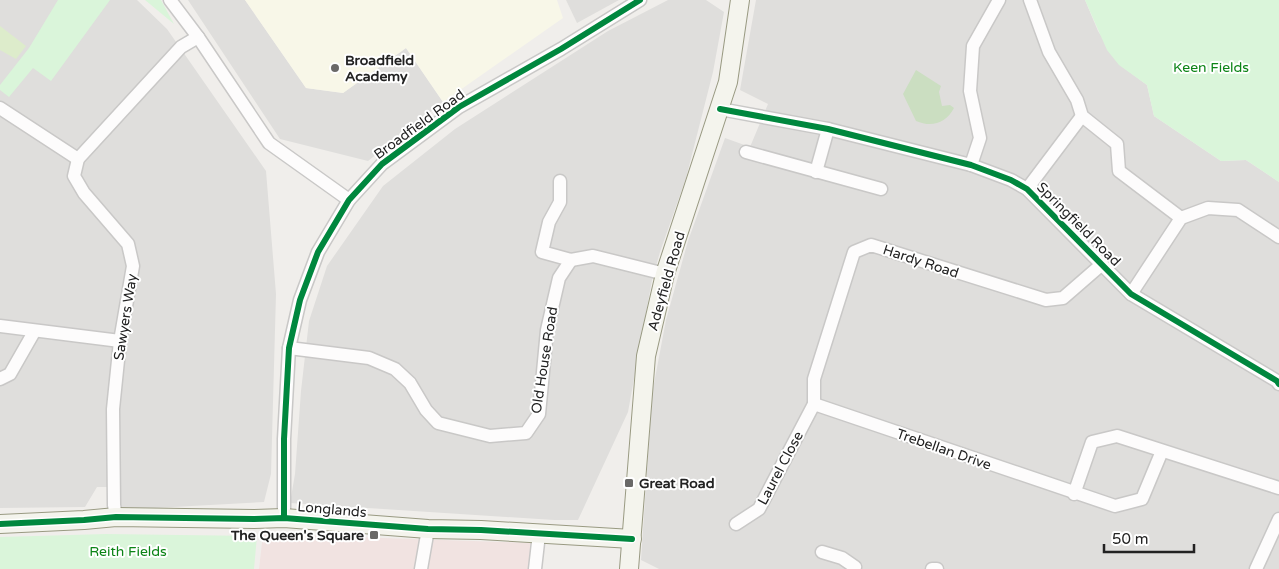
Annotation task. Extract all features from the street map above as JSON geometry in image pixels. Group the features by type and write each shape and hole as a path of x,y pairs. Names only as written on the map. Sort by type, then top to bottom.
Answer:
{"street":[{"path":"170,0 198,37 269,143 349,200"},
{"name":"Broadfield Road","path":"284,518 284,430 289,348 300,300 318,252 349,200 382,164 459,107 561,49 640,0"},
{"name":"Adeyfield Road","path":"629,569 646,356 665,274 728,82 740,0"},
{"path":"971,165 980,138 970,92 973,46 999,0"},
{"path":"1030,0 1049,52 1078,100 1082,116 1117,144 1119,171 1181,218"},
{"path":"0,108 78,158 182,47 198,37"},
{"name":"Springfield Road","path":"720,109 828,129 971,165 1011,180 1027,189 1131,294 1278,380"},
{"path":"1027,189 1082,116"},
{"path":"816,172 828,129"},
{"path":"746,152 881,189"},
{"name":"Sawyers Way","path":"78,158 74,176 84,193 128,244 134,266 120,341 113,409 114,505 116,517"},
{"path":"560,181 560,202 549,222 542,252 571,260 593,256 665,274"},
{"path":"1131,294 1181,218 1208,208 1238,210 1279,237"},
{"name":"Hardy Road","path":"814,404 814,379 854,252 871,245 1046,300 1063,298 1101,265"},
{"name":"Old House Road","path":"289,348 369,358 395,369 410,383 426,410 438,423 490,436 526,433 539,414 547,330 558,278 571,260"},
{"path":"0,326 34,332 120,341"},
{"path":"0,379 10,374 34,332"},
{"name":"Trebellan Drive","path":"814,404 1074,494 1115,506 1142,499 1162,450"},
{"name":"Laurel Close","path":"736,524 759,509 814,404"},
{"path":"1074,494 1092,442 1117,436 1279,488"},
{"name":"Longlands","path":"0,524 116,517 284,518 428,529 632,539"},
{"path":"1256,569 1279,519"},
{"path":"421,569 428,529"},
{"path":"535,569 539,534"},
{"path":"822,552 842,558 855,567 854,569"},
{"path":"932,569 937,569"}],"shaded area":[{"path":"0,0 137,0 167,29 266,171 276,294 271,474 264,502 118,510 116,487 97,487 85,507 0,508"},
{"path":"188,0 245,0 306,88 343,93 406,48 443,102 368,161 280,139"},
{"name":"Broadfield Academy","path":"245,0 557,0 563,18 443,102 406,48 343,93 306,88"},
{"path":"566,0 619,0 577,23"},
{"path":"668,0 706,0 724,12 713,72 686,178 652,280 628,412 578,520 290,503 295,474 301,391 309,321 327,266 383,186 455,129 608,31"},
{"path":"756,0 1085,0 1098,31 1120,65 1147,85 1154,116 1221,161 1246,160 1279,182 1279,569 659,569 641,560 652,394 666,320 688,241 725,138 750,147 768,104 740,90"},
{"path":"263,534 532,543 528,569 259,569"}],"green space":[{"path":"58,0 110,0 51,81 33,68 9,97 0,90 0,85 29,48"},
{"path":"145,0 161,0 174,24"},
{"name":"Keen Fields","path":"1085,0 1279,0 1279,182 1246,160 1221,161 1154,116 1147,85 1119,65 1107,50"},
{"path":"0,26 26,46 16,59 0,50"},
{"path":"916,70 941,86 939,92 942,106 950,105 954,108 943,121 928,124 916,121 903,94"},
{"name":"Reith Fields","path":"106,534 257,536 254,569 0,569 0,537"}],"cycle path":[{"path":"284,518 284,439 289,348 300,300 318,252 349,200 382,164 459,107 561,49 640,0"},
{"path":"720,109 828,129 971,165 1011,180 1027,189 1131,294 1277,381 1279,384"},
{"path":"0,524 116,517 284,518 428,529 481,530 632,539"}],"place":[{"name":"Broadfield Academy","path":"335,68"},
{"name":"Great Road","path":"629,483"},
{"name":"The Queen's Square","path":"374,535"}]}
